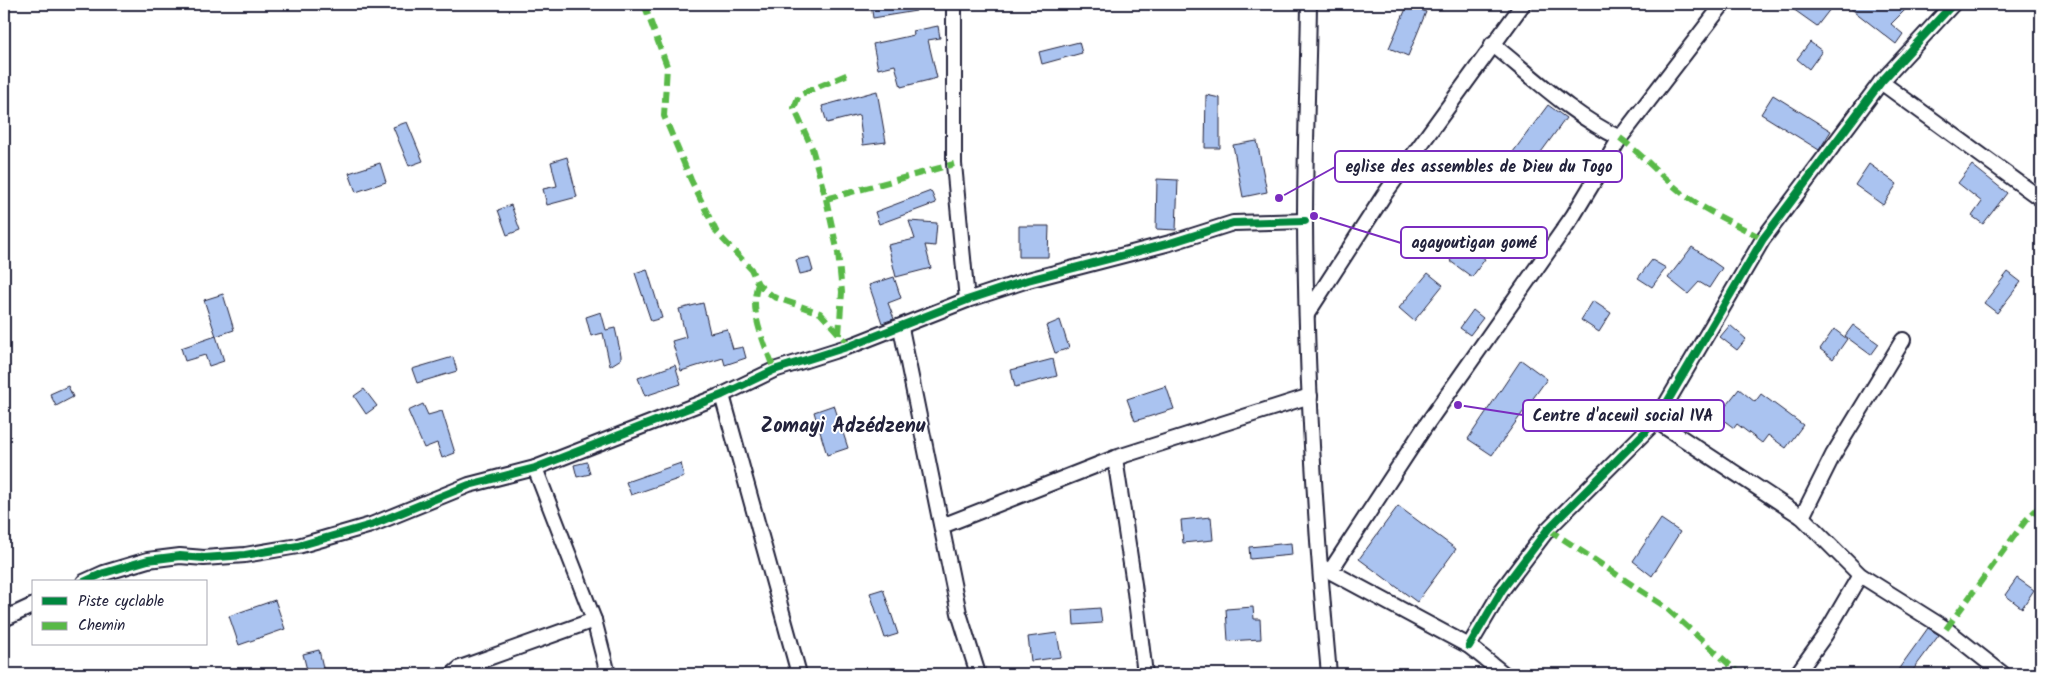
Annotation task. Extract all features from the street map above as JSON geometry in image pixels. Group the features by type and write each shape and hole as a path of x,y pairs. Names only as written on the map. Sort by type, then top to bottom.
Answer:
{"street":[{"path":"954,4 954,164 967,300"},
{"path":"1309,4 1306,221 1307,314 1310,396 1325,568 1329,674"},
{"path":"1307,314 1384,195 1492,44 1523,4"},
{"path":"1325,568 1574,216 1620,138 1723,4"},
{"path":"1469,646 1502,590 1548,529 1656,421 1762,239 1881,82 1953,4"},
{"path":"1492,44 1560,99 1605,131 1620,138"},
{"path":"1881,82 2040,195"},
{"path":"88,580 104,572 148,560 180,556 204,558 245,555 298,546 371,526 469,485 535,468 722,395 774,370 901,328 967,300 1028,280 1170,243 1233,224 1306,221"},
{"path":"901,328 959,612 978,674"},
{"path":"1802,517 1833,455 1903,340"},
{"path":"722,395 800,674"},
{"path":"942,526 1115,458 1310,396"},
{"path":"1656,421 1802,517 1860,575 1946,629 2003,674"},
{"path":"1115,458 1145,674"},
{"path":"535,468 594,620 608,674"},
{"path":"1325,568 1469,646 1504,674"},
{"path":"1797,674 1824,635 1860,575"},
{"path":"4,619 32,606"},
{"path":"453,674 460,668 594,620"}],"building":[{"path":"871,4 915,4 916,11 873,18"},
{"path":"1408,4 1426,12 1408,56 1389,48"},
{"path":"1786,4 1834,4 1817,26"},
{"path":"1845,4 1911,4 1891,24 1903,34 1896,44"},
{"path":"938,26 940,38 928,40 937,78 901,87 895,65 878,69 873,44 914,35 913,31"},
{"path":"1079,42 1082,53 1042,64 1039,52"},
{"path":"1810,42 1822,51 1809,69 1797,59"},
{"path":"877,91 886,142 863,145 859,115 827,123 822,106"},
{"path":"1206,95 1220,98 1220,148 1205,148"},
{"path":"1773,95 1831,131 1819,150 1761,114"},
{"path":"1548,105 1566,118 1528,170 1510,156"},
{"path":"407,122 423,161 409,166 393,127"},
{"path":"1257,141 1267,192 1243,197 1233,145"},
{"path":"567,157 577,197 547,205 543,189 557,186 551,162"},
{"path":"380,163 386,182 356,192 349,173"},
{"path":"1869,164 1897,184 1883,205 1855,185"},
{"path":"1972,165 2007,193 1983,224 1972,216 1982,202 1958,183"},
{"path":"1157,179 1178,180 1176,230 1156,229"},
{"path":"931,191 936,203 879,224 875,212"},
{"path":"511,205 520,230 507,235 498,210"},
{"path":"909,221 937,223 935,246 925,245 931,268 896,277 888,245 915,239"},
{"path":"1019,226 1049,226 1048,257 1019,257"},
{"path":"1463,243 1485,259 1472,277 1450,261"},
{"path":"1692,247 1722,268 1709,288 1699,282 1688,294 1668,278"},
{"path":"809,257 813,271 800,274 796,260"},
{"path":"1652,260 1666,268 1652,287 1638,278"},
{"path":"647,269 662,318 651,321 635,273"},
{"path":"2008,272 2021,282 1997,313 1984,303"},
{"path":"1428,273 1443,285 1414,321 1399,308"},
{"path":"894,277 901,298 888,303 894,319 882,323 869,285"},
{"path":"223,294 234,330 216,336 204,300"},
{"path":"1593,301 1611,313 1599,332 1581,320"},
{"path":"703,303 710,333 727,329 733,349 743,347 746,358 725,365 723,358 681,371 672,341 686,337 679,309"},
{"path":"1473,310 1483,318 1470,335 1460,328"},
{"path":"601,312 606,330 615,328 621,355 621,359 610,366 603,333 591,336 586,317"},
{"path":"1060,320 1069,348 1055,353 1046,326"},
{"path":"1730,325 1746,339 1737,350 1720,337"},
{"path":"1853,325 1879,344 1871,355 1845,336"},
{"path":"1834,329 1847,339 1833,359 1820,349"},
{"path":"216,336 224,361 209,366 205,355 185,361 181,348"},
{"path":"453,357 457,371 417,383 412,369"},
{"path":"1053,359 1057,376 1015,387 1011,370"},
{"path":"1521,360 1547,379 1492,455 1468,439"},
{"path":"675,365 681,384 645,396 638,378"},
{"path":"68,386 73,397 56,406 50,394"},
{"path":"1166,386 1174,409 1135,421 1127,399"},
{"path":"364,389 377,406 366,414 354,396"},
{"path":"1739,389 1755,402 1761,394 1803,425 1786,448 1768,435 1762,443 1737,424 1734,428 1718,416"},
{"path":"423,404 428,415 442,411 455,453 442,458 437,443 424,448 408,411"},
{"path":"834,405 848,448 827,455 814,412"},
{"path":"587,462 590,474 577,477 574,465"},
{"path":"681,463 684,477 631,495 626,482"},
{"path":"1398,506 1456,549 1417,602 1359,559"},
{"path":"1211,517 1213,540 1183,543 1181,520"},
{"path":"1661,519 1680,532 1652,576 1633,561"},
{"path":"1291,543 1292,555 1250,559 1249,547"},
{"path":"2017,578 2034,590 2022,608 2005,595"},
{"path":"883,589 898,634 885,638 870,593"},
{"path":"275,600 285,629 239,645 229,616"},
{"path":"1253,607 1254,619 1260,619 1261,639 1228,641 1226,609"},
{"path":"1100,608 1102,623 1074,625 1073,610"},
{"path":"1928,628 1939,635 1910,674 1895,674"},
{"path":"1057,633 1061,657 1031,661 1028,637"},
{"path":"319,650 324,672 308,674 303,654"}],"marked path":[{"path":"644,4 667,66 664,116 691,180 717,233 751,269 758,284 774,297 820,313 850,346"},
{"path":"839,335 842,292 838,253 812,148 794,108 799,95 851,73"},
{"path":"1620,138 1686,196 1763,239"},
{"path":"826,199 954,164"},
{"path":"758,284 755,294 756,316 774,370"},
{"path":"1946,629 2026,520 2041,505"},
{"path":"1548,529 1664,606 1740,674"}],"cycle path":[{"path":"1469,646 1502,590 1548,529 1656,421 1763,239 1881,82 1953,4"},
{"path":"88,580 104,573 148,560 180,556 204,558 245,555 298,546 371,525 469,485 535,468 722,395 774,370 850,346 967,300 1028,280 1170,243 1233,223 1305,221"}],"place":[{"name":"eglise des assembles de Dieu du Togo","path":"1279,198"},
{"name":"agayoutigan gomé","path":"1314,216"},
{"name":"Centre d'aceuil social IVA","path":"1458,405"}],"district":[{"name":"Zomayi Adzédzenu","path":"843,425"}]}
